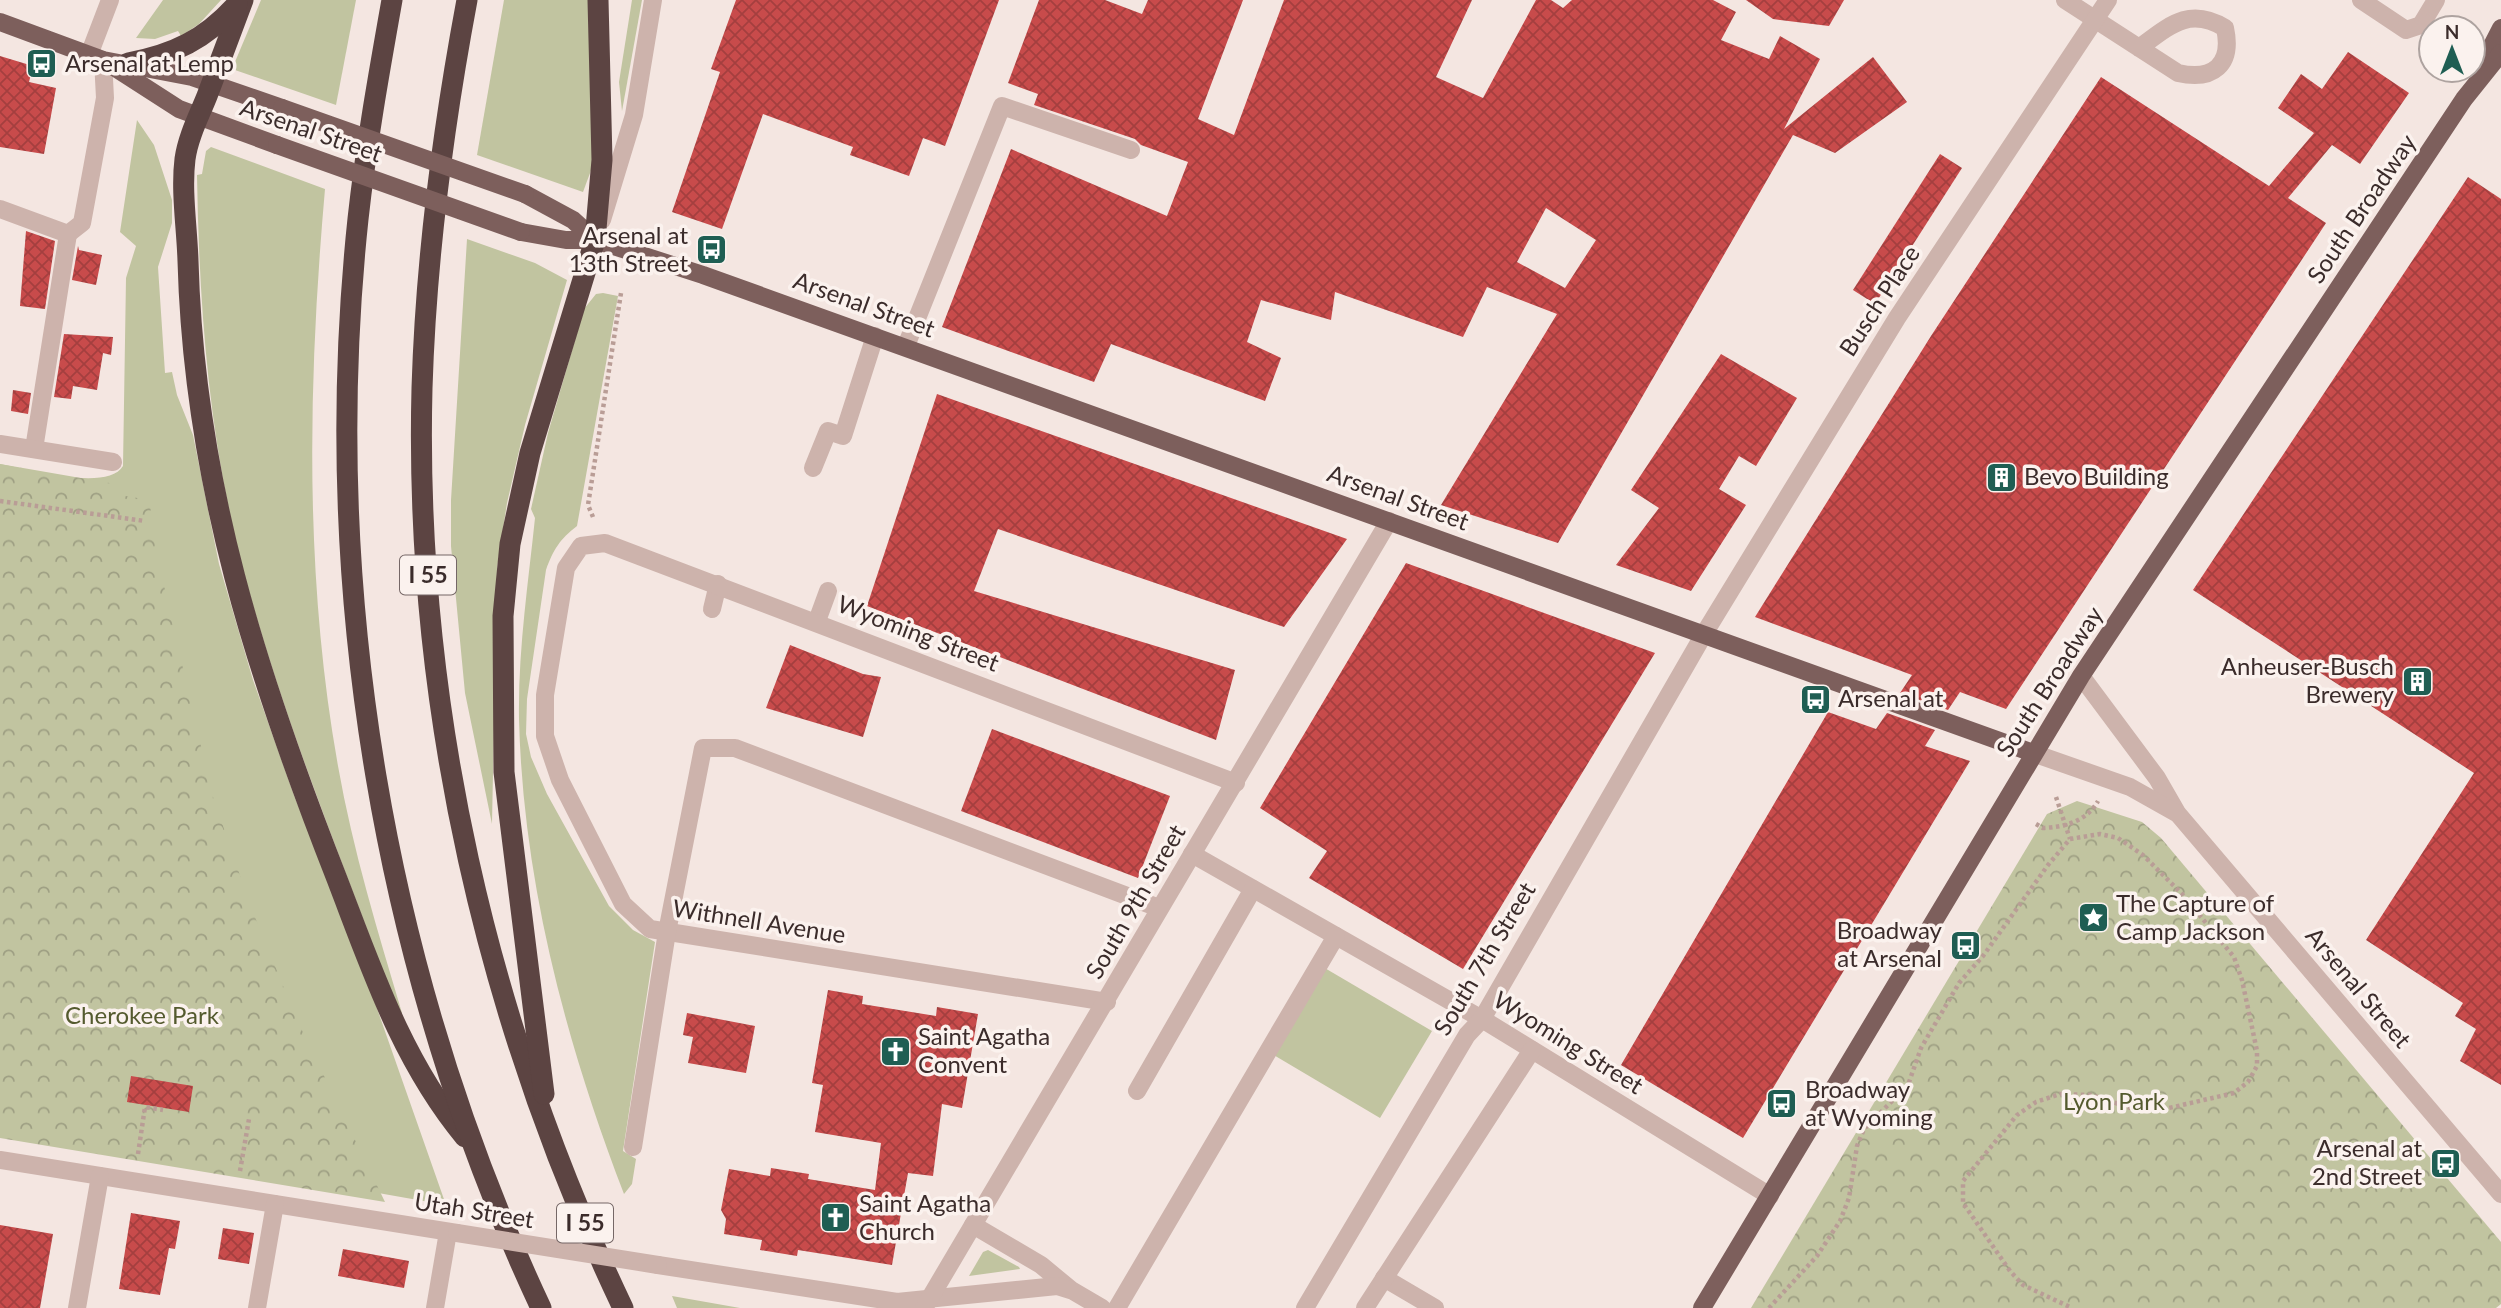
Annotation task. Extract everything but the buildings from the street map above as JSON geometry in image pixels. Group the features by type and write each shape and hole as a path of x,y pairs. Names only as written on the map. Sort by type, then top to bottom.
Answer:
{"highway":[{"path":"128,63 154,59 202,37 220,23 241,0"},
{"path":"241,0 185,159 189,295 197,387 214,491 234,584 299,782 390,1016 430,1091 474,1147"},
{"path":"392,0 358,220 350,331 347,474 354,601 369,731 392,856 422,983 474,1147 541,1308"},
{"name":"I 55","path":"467,0 444,134 429,261 422,389 423,514 433,644 450,768 476,893 508,1016 550,1137 623,1308"},
{"path":"550,1137 504,772 503,616 510,544 530,453 595,240 602,160 598,0"}],"main road":[{"name":"Arsenal Street","path":"0,22 96,57 212,83 525,194 573,220 595,240"},
{"name":"South Broadway","path":"2464,99 2501,28"},
{"name":"South Broadway","path":"1702,1308 2081,676 2464,99 2501,53"},
{"name":"Arsenal Street","path":"96,57 149,91 198,117 521,232 566,240 595,240 875,335 2033,753"}],"street":[{"path":"34,449 68,234 82,223 106,97 96,57 110,0"},
{"path":"595,240 634,115 653,0"},
{"path":"2065,0 2095,19 2139,48 2178,73 2193,77 2214,71 2225,61 2228,41 2225,28 2208,18 2196,18 2184,19 2169,26 2139,48"},
{"name":"Busch Place","path":"1704,634 1897,318 2108,0"},
{"path":"2361,0 2406,30 2421,25 2436,0"},
{"path":"906,346 1002,106 1131,150"},
{"path":"0,209 68,234"},
{"path":"813,468 828,431 843,436 875,335"},
{"path":"0,444 113,462"},
{"name":"South 9th Street","path":"926,1305 1389,521"},
{"name":"Wyoming Street","path":"581,546 605,543 817,621 1236,783"},
{"name":"Withnell Avenue","path":"581,546 566,568 545,695 545,736 560,780 623,904 650,929 1107,1002"},
{"path":"712,609 718,584"},
{"path":"817,621 828,591"},
{"name":"South 7th Street","path":"1305,1308 1467,1035 1482,1019 1704,634"},
{"name":"Arsenal Street","path":"2081,676 2157,778 2178,814 2501,1194"},
{"path":"633,1147 667,932 702,748 735,748 1159,908"},
{"name":"Arsenal Street","path":"2033,753 2130,787 2178,814"},
{"name":"Wyoming Street","path":"1192,854 1482,1019 1770,1196"},
{"path":"1137,1090 1252,889"},
{"path":"1117,1308 1336,936"},
{"path":"1365,1308 1532,1050"},
{"name":"Utah Street","path":"0,1160 883,1301 926,1305 1049,1286 1073,1291 1102,1308"},
{"path":"78,1308 100,1176"},
{"path":"257,1308 275,1204"},
{"path":"973,1225 1034,1261 1073,1291"},
{"path":"435,1308 453,1232"},
{"path":"1384,1278 1435,1308"}],"path":[{"path":"593,517 588,505 621,293"},
{"path":"0,500 145,521"},
{"path":"2056,797 2070,839"},
{"path":"2035,824 2043,828 2067,824 2085,817 2098,802"},
{"path":"1769,1308 1817,1256 1840,1221 1849,1198 1857,1146 1864,1129 1908,1086 1921,1048 1940,1010 1996,939 2048,864 2070,839 2100,834 2118,838 2143,855 2183,895 2234,957 2258,1051 2258,1066 2248,1082 2234,1093 2210,1100 2137,1110 2091,1095 2060,1094 2036,1102 2017,1115 1963,1181 1963,1203 2010,1271 2023,1285 2072,1308"},
{"path":"138,1154 146,1106 163,1110"},
{"path":"240,1171 248,1119"}],"green space":[{"path":"163,0 221,0 199,24 181,36 178,31 155,39 136,38"},
{"path":"261,0 356,0 336,105 232,69"},
{"path":"504,0 588,0 593,165 583,192 477,155"},
{"path":"632,0 642,0 622,111 619,82"},
{"path":"137,120 154,145 172,200 172,223 158,267 165,373 172,372 177,395 193,435 219,564 253,680 295,798 354,943 446,1205 243,1169 0,505 0,464 47,474 85,478 115,474 123,466 126,278 136,246 120,232"},
{"path":"211,147 325,189 315,334 312,478 319,622 327,694 344,798 402,1013 399,1015 277,682 231,521 214,423 200,274 197,175 202,174 206,151"},
{"path":"467,239 535,263 567,280 525,425 507,503 497,568 492,824 465,693 451,546 451,500"},
{"path":"596,294 618,296 577,526 558,545 546,570 527,699 526,734 531,757 547,794 609,906 633,930 655,942 623,1151 636,1159 632,1184 624,1194 584,1079 551,961 529,841 519,719 522,643 535,518 531,509 548,433 584,309"},
{"name":"Cherokee Park","path":"0,464 121,485 120,495 149,500 160,568 212,794 250,905 297,1020 385,1202 0,1138"},
{"name":"Lyon Park","path":"2077,801 2142,822 2161,838 2501,1242 2501,1304 2496,1308 1751,1308 2047,814"},
{"path":"1323,967 1432,1031 1380,1118 1272,1054"},
{"path":"988,1250 1020,1269 969,1276 983,1252"},
{"path":"672,1296 740,1308 677,1308"}],"place":[{"name":"Arsenal at Lemp","path":"42,64"},
{"name":"Arsenal at 13th Street","path":"711,250"},
{"name":"Bevo Building","path":"2001,477"},
{"name":"Anheuser-Busch Brewery","path":"2417,681"},
{"name":"Arsenal at","path":"1815,699"},
{"name":"The Capture of Camp Jackson","path":"2093,918"},
{"name":"Broadway at Arsenal","path":"1965,945"},
{"name":"Saint Agatha Convent","path":"895,1051"},
{"name":"Broadway at Wyoming","path":"1782,1104"},
{"name":"Arsenal at 2nd Street","path":"2445,1163"},
{"name":"Saint Agatha Church","path":"836,1218"}]}
